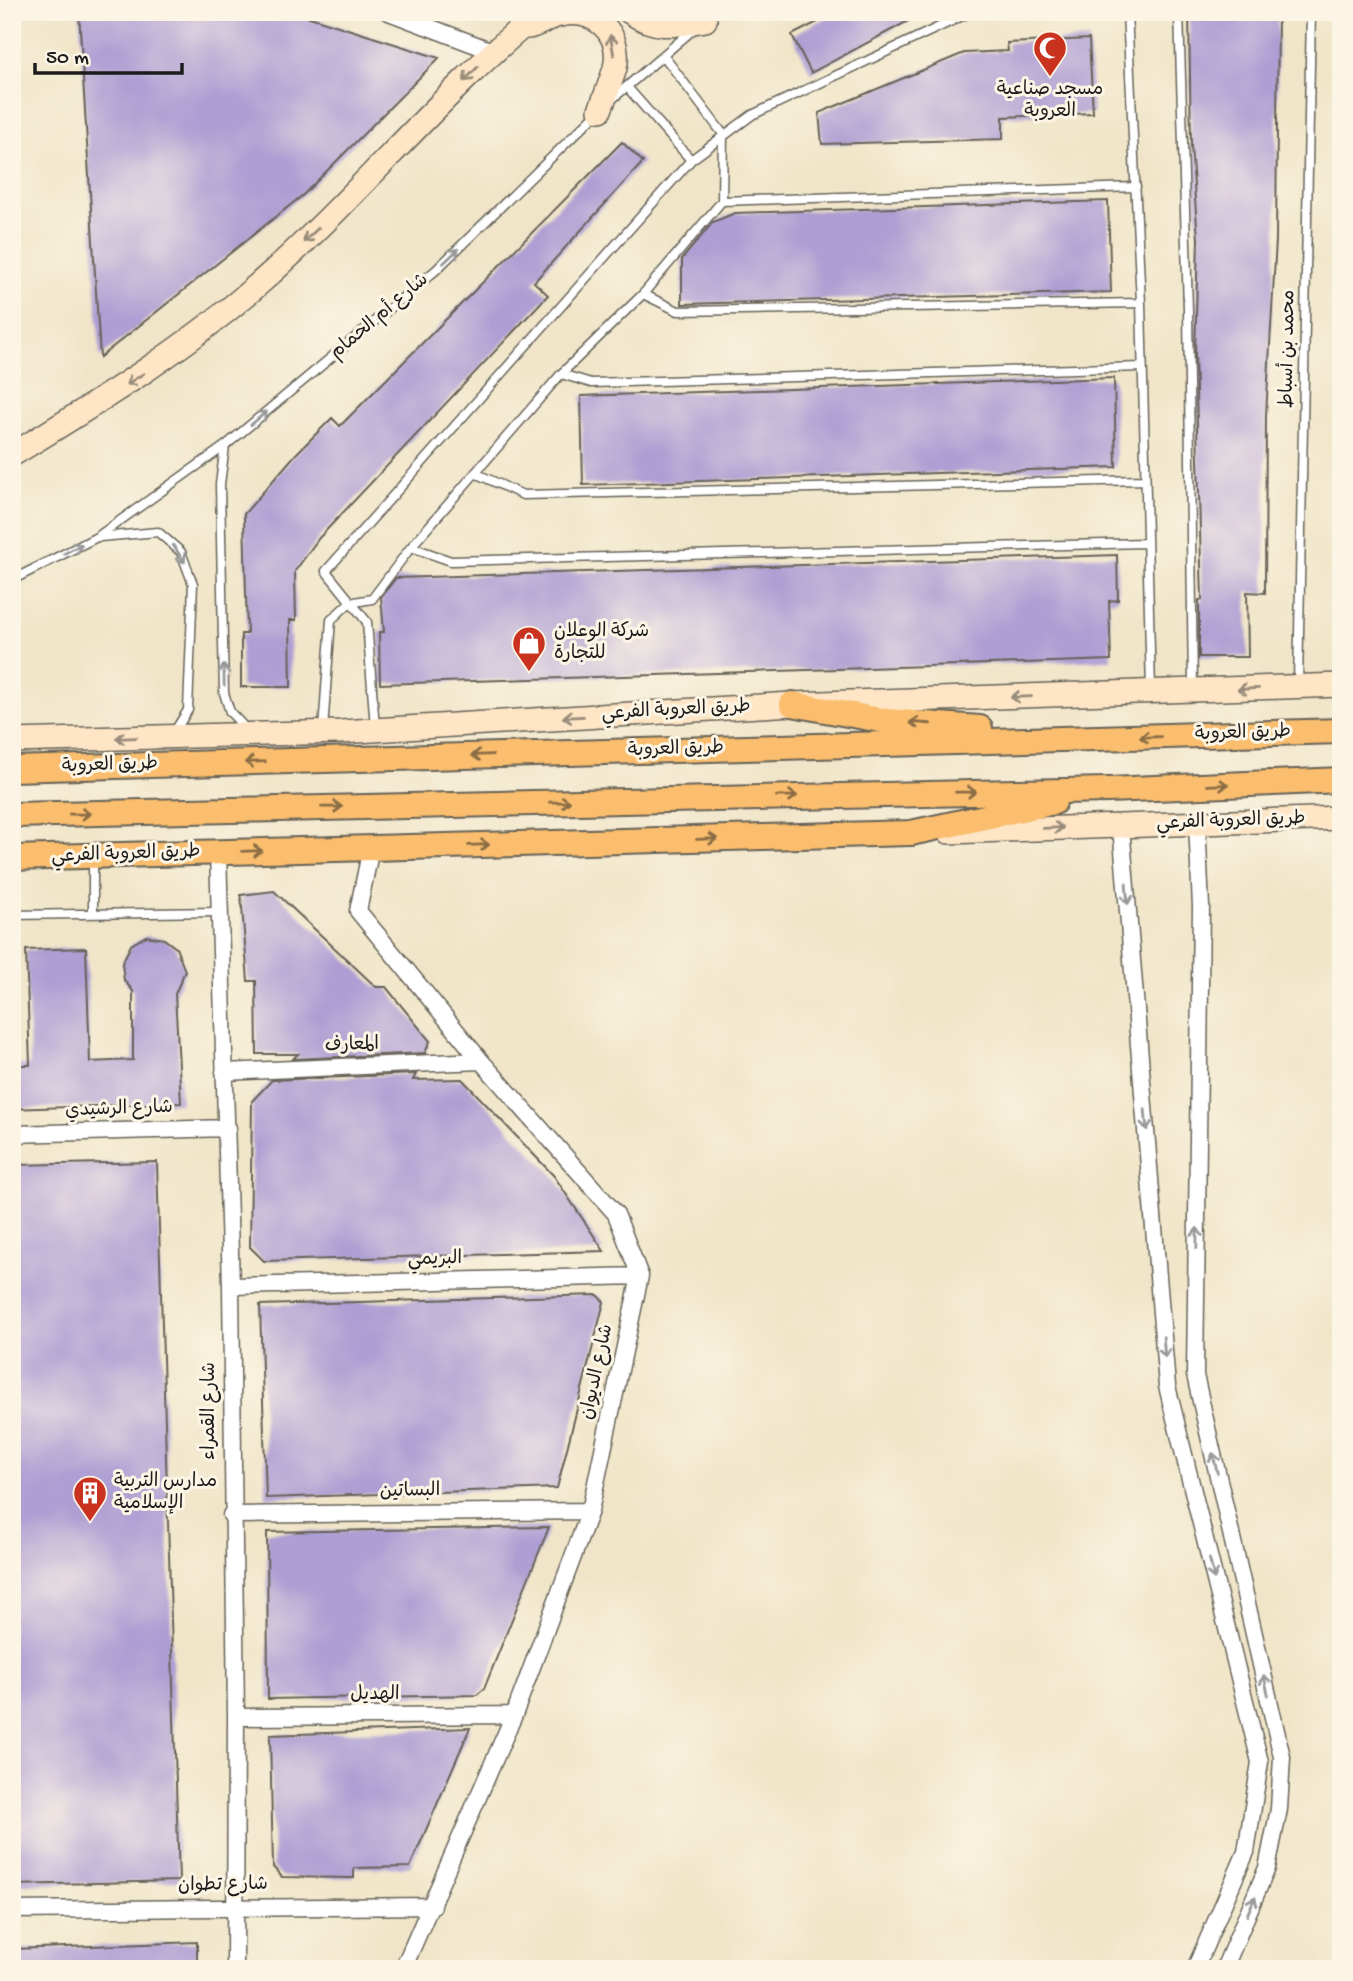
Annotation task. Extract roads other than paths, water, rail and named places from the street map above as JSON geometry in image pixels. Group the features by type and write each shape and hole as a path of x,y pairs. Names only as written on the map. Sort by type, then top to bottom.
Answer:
{"main road":[{"path":"792,704 886,720 1110,738"},
{"name":"طريق العروبة","path":"12,769 1341,732"},
{"path":"12,815 1108,790 1341,780"},
{"name":"طريق العروبة الفرعي","path":"12,858 911,833 1108,790"}],"street":[{"path":"388,12 492,51"},
{"path":"12,455 146,371 252,290 369,180 492,51 540,12"},
{"path":"516,32 558,15 578,12 596,18 609,29 615,66 600,110"},
{"path":"630,12 642,20 667,27 710,16"},
{"name":"طريق العروبة الفرعي","path":"12,741 323,733 792,704 1341,685"},
{"name":"طريق العروبة الفرعي","path":"911,833 1341,818"},
{"path":"1197,823 1200,907 1195,1375 1282,1757 1279,1809 1267,1868 1224,1969"},
{"path":"1121,826 1167,1386 1260,1762 1246,1852 1195,1969"},
{"path":"372,848 358,911 481,1062 616,1214 640,1276"},
{"name":"شارع القمراء","path":"218,852 228,1128 231,1514 236,1717 235,1969"},
{"name":"المعارف","path":"225,1072 481,1062"},
{"name":"شارع الرشيدي","path":"12,1134 228,1128"},
{"name":"البريمي","path":"230,1286 640,1276"},
{"name":"شارع الديوان","path":"403,1969 433,1906 514,1715 590,1511 640,1276"},
{"name":"البساتين","path":"231,1514 590,1511"},
{"name":"الهديل","path":"236,1717 514,1715"},
{"name":"شارع تطوان","path":"12,1910 433,1906"}],"lane":[{"path":"375,729 367,622 349,603 326,571 691,160 752,115 971,12"},
{"path":"1127,12 1141,303 1143,480 1151,693"},
{"path":"1179,12 1188,310 1193,691"},
{"name":"محمد بن أسباط","path":"1298,686 1311,12"},
{"name":"شارع أم الحمام","path":"12,580 97,537 225,446 436,270 600,110 710,16"},
{"path":"323,733 331,621 349,603 372,598 411,547 562,374 643,294 722,201 723,134 663,55"},
{"path":"627,87 691,160"},
{"path":"722,201 1136,187"},
{"path":"643,294 678,311 1141,303"},
{"path":"562,374 591,383 1142,367"},
{"path":"225,446 220,484 224,693 230,712 250,734"},
{"path":"475,473 523,495 1143,480"},
{"path":"97,537 158,532 181,552 193,584 188,698 187,710 172,736"},
{"path":"411,547 451,561 1145,543"},
{"path":"93,856 93,912"},
{"path":"12,915 219,912"}],"place":[{"name":"مسجد صناعية العروبة","path":"1050,78"},
{"name":"شركة الوعلان للتجارة","path":"529,673"},
{"name":"مدارس التربية الإسلامية","path":"90,1523"}]}
